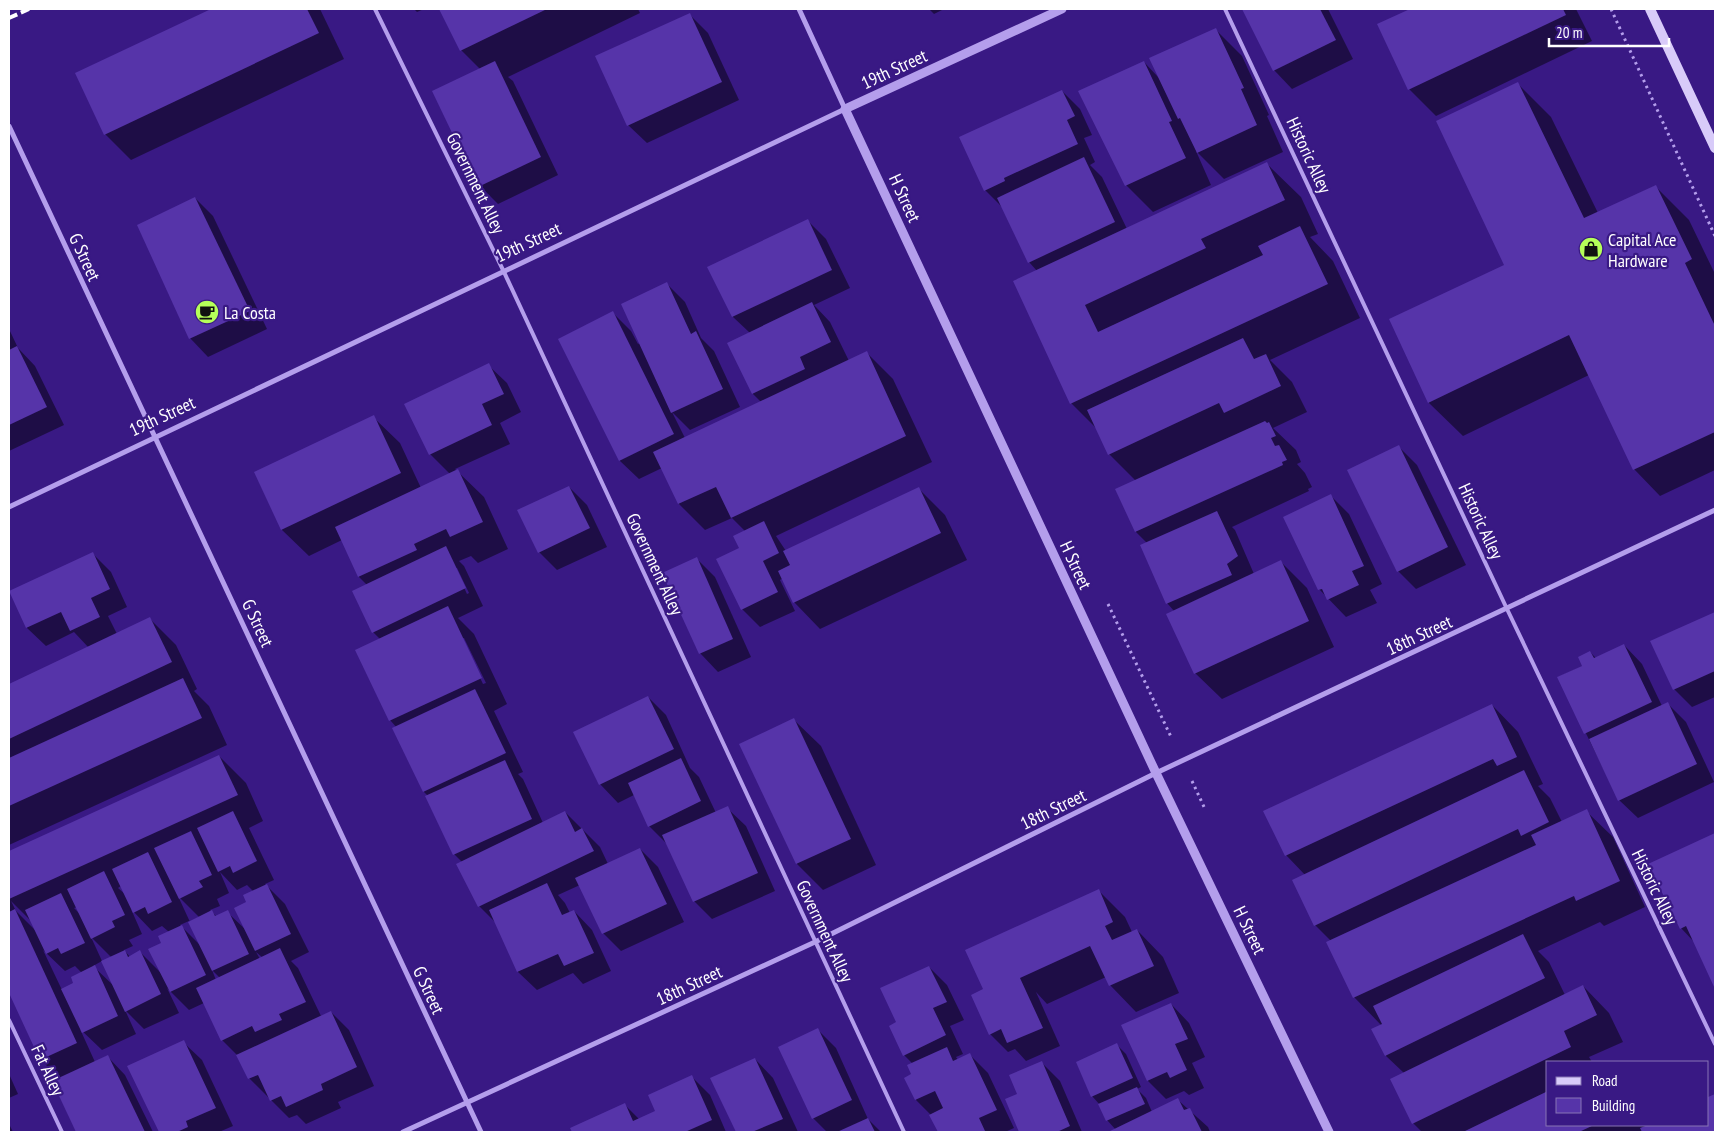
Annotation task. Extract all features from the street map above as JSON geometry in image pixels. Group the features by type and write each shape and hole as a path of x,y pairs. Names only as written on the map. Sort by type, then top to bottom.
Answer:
{"main road":[{"path":"1650,9 1715,148"}],"street":[{"name":"H Street","path":"799,9 1156,774 1329,1132"},
{"name":"19th Street","path":"9,507 846,109 1062,9"},
{"name":"G Street","path":"9,126 481,1132"},
{"name":"18th Street","path":"403,1132 815,942 1156,774 1715,510"}],"lane":[{"name":"Government Alley","path":"375,9 504,272 904,1132"},
{"name":"Historic Alley","path":"1225,9 1507,609 1715,1044"},
{"name":"Fat Alley","path":"9,1020 62,1132"}],"path":[{"path":"1611,9 1715,236"}],"building":[{"path":"211,9 307,9 319,33 104,135 75,73"},
{"path":"439,9 547,9 460,51"},
{"path":"1242,9 1320,9 1336,40 1273,71"},
{"path":"1410,9 1563,9 1566,15 1408,90 1377,24"},
{"path":"690,13 722,82 627,126 595,56"},
{"path":"1216,28 1244,88 1241,89 1257,125 1197,153 1180,118 1178,119 1149,58"},
{"path":"495,61 541,157 478,187 432,91"},
{"path":"1144,61 1172,121 1169,122 1186,158 1125,186 1078,91"},
{"name":"Capital Ace Hardware","path":"1518,82 1584,218 1656,185 1692,259 1685,263 1715,326 1715,432 1633,470 1569,335 1428,403 1389,319 1504,265 1436,121"},
{"path":"1062,90 1075,116 1067,120 1078,144 1004,178 1005,181 984,191 959,137"},
{"path":"1084,157 1115,222 1028,263 997,198"},
{"path":"1267,162 1285,200 1201,239 1206,248 1085,305 1098,332 1263,255 1258,246 1300,226 1328,284 1070,404 1013,281"},
{"path":"195,197 250,311 189,339 137,225"},
{"path":"808,219 832,270 732,317 707,267"},
{"path":"667,282 691,334 696,331 723,389 671,413 621,304"},
{"path":"812,302 831,342 800,357 805,369 752,394 727,343"},
{"path":"613,311 674,434 619,461 558,339"},
{"path":"1243,338 1254,359 1266,354 1281,386 1224,413 1219,403 1108,455 1087,410"},
{"path":"17,346 47,407 9,425 9,350"},
{"path":"867,351 906,436 731,518 716,487 678,504 653,452"},
{"path":"489,363 504,394 482,404 492,425 429,455 404,404"},
{"path":"374,415 401,473 281,530 254,472"},
{"path":"1265,421 1269,422 1276,436 1271,438 1275,446 1279,445 1287,460 1282,462 1283,465 1135,532 1115,489"},
{"path":"1399,445 1448,547 1397,572 1347,470"},
{"path":"458,469 483,522 450,537 446,529 414,544 417,550 358,577 335,527"},
{"path":"569,486 590,528 538,553 517,510"},
{"path":"919,487 941,533 793,603 778,571 790,565 783,551"},
{"path":"1331,494 1364,566 1352,571 1359,585 1327,600 1322,589 1318,590 1283,517"},
{"path":"1217,511 1238,556 1227,564 1232,575 1166,604 1140,545"},
{"path":"764,521 779,553 763,561 778,592 741,610 716,559 739,548 733,536"},
{"path":"446,546 466,588 372,633 352,591"},
{"path":"93,552 110,589 91,598 100,617 70,631 61,612 26,628 9,591"},
{"path":"697,557 733,639 699,654 662,573"},
{"path":"1281,560 1309,621 1194,674 1166,614"},
{"path":"448,606 482,678 389,721 355,650"},
{"path":"1715,612 1715,671 1673,690 1650,641"},
{"path":"150,617 172,662 9,739 9,684"},
{"path":"1624,644 1652,702 1584,734 1557,677 1582,666 1578,657 1590,651 1594,658"},
{"path":"183,678 202,718 9,806 9,758"},
{"path":"475,689 506,753 423,792 392,728"},
{"path":"648,696 674,749 599,785 573,732"},
{"path":"1668,702 1697,764 1618,801 1589,739"},
{"path":"1492,704 1517,757 1497,766 1493,759 1285,856 1263,811"},
{"path":"794,718 851,839 796,864 739,744"},
{"path":"219,755 238,795 9,899 9,851"},
{"path":"681,758 701,801 648,827 628,783"},
{"path":"505,760 532,819 453,855 425,796"},
{"path":"1524,770 1549,822 1521,836 1518,829 1314,926 1292,880"},
{"path":"728,806 758,873 693,902 662,835"},
{"path":"1587,809 1620,881 1576,901 1574,896 1353,998 1326,942 1536,845 1531,835"},
{"path":"233,811 257,861 233,873 230,866 218,872 197,828"},
{"path":"565,811 575,832 582,828 594,851 478,907 456,864"},
{"path":"191,831 212,875 199,881 203,887 179,899 154,848"},
{"path":"1715,833 1715,989 1686,926 1680,929 1648,864"},
{"path":"640,848 667,904 602,934 575,878"},
{"path":"148,852 172,902 148,914 145,907 133,913 112,869"},
{"path":"104,871 125,915 112,921 115,927 91,939 67,889"},
{"path":"547,883 562,915 574,910 594,953 564,966 558,954 517,972 489,910"},
{"path":"267,884 291,934 255,951 234,908 246,902 243,895"},
{"path":"1099,889 1113,922 1105,926 1112,940 1137,929 1154,966 1109,986 1090,946 1020,978 1043,1028 1007,1043 1001,1029 989,1035 971,995 983,989 965,950"},
{"path":"61,893 85,943 61,954 58,948 46,954 25,910"},
{"path":"15,909 77,1043 40,1060 9,993 9,912"},
{"path":"212,910 215,916 228,910 249,954 212,971 188,922"},
{"path":"182,925 206,975 170,992 148,949 161,943 158,936"},
{"path":"1523,934 1545,978 1385,1056 1371,1029 1382,1024 1373,1006"},
{"path":"280,948 306,1002 279,1014 282,1020 255,1032 252,1026 221,1041 196,988"},
{"path":"125,950 128,957 140,950 161,994 125,1012 101,961"},
{"path":"95,965 118,1016 82,1033 61,989 73,983 71,977"},
{"path":"929,966 947,1002 933,1008 946,1035 903,1056 889,1026 896,1022 880,988"},
{"path":"1583,985 1597,1015 1564,1031 1571,1047 1412,1124 1390,1079"},
{"path":"1171,1003 1188,1039 1175,1044 1187,1070 1170,1078 1167,1072 1147,1081 1121,1025"},
{"path":"331,1011 357,1067 321,1084 323,1090 286,1107 281,1096 270,1101 258,1075 248,1079 236,1055"},
{"path":"818,1028 852,1100 812,1119 778,1047"},
{"path":"184,1040 216,1108 186,1121 188,1127 177,1132 159,1132 127,1066"},
{"path":"1117,1043 1133,1078 1091,1097 1076,1062"},
{"path":"947,1047 953,1061 970,1053 997,1110 979,1118 985,1131 938,1132 929,1115 943,1108 935,1091 915,1100 904,1078 911,1074 907,1065"},
{"path":"108,1055 145,1132 76,1132 52,1081"},
{"path":"755,1058 783,1119 752,1132 736,1132 710,1078"},
{"path":"1042,1061 1070,1126 1057,1132 1019,1132 1005,1099 1017,1094 1009,1075"},
{"path":"692,1075 712,1120 685,1132 572,1132 570,1128 625,1103 633,1121 655,1111 648,1095"},
{"path":"1137,1087 1145,1104 1106,1121 1098,1104"},
{"path":"1546,1092 1546,1126 1592,1126 1579,1132 1463,1132"},
{"path":"1715,1094 1715,1132 1642,1132 1640,1128 1645,1126 1709,1126 1709,1097"},
{"path":"1178,1098 1184,1110 1190,1108 1202,1132 1108,1132"},
{"path":"868,1118 875,1132 837,1132"}],"railway":[{"path":"9,18 29,9"}],"place":[{"name":"Capital Ace Hardware","path":"1591,249"},
{"name":"La Costa","path":"207,312"}]}
